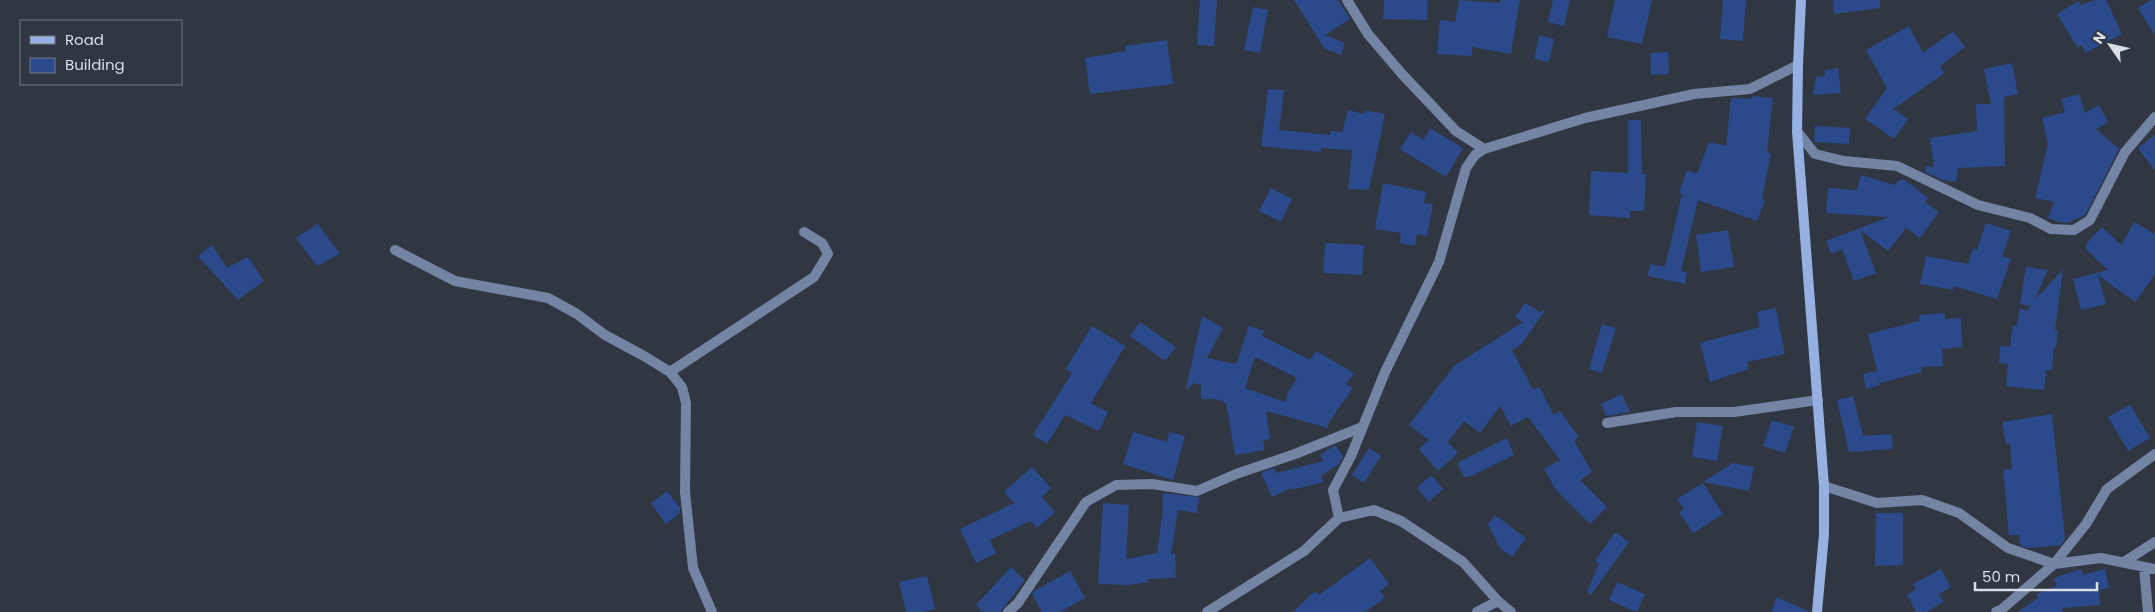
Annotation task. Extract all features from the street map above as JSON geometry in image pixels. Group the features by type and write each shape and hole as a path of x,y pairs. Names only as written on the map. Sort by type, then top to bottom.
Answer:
{"main road":[{"path":"1801,0 1797,131 1824,486 1824,534 1817,612"}],"street":[{"path":"1348,0 1368,34 1402,74 1456,131 1484,149"},
{"path":"1339,518 1332,490 1351,456 1360,428 1385,372 1439,262 1466,168 1475,155 1484,149 1585,118 1694,94 1750,89 1798,65"},
{"path":"1797,131 1815,154 1844,161 1897,166 1978,205 2030,218 2051,228 2074,230 2090,220 2125,152 2155,117"},
{"path":"670,372 814,277 828,254 822,243 804,232"},
{"path":"395,250 455,281 548,298 670,372 682,387 686,402 686,492 692,568 712,612"},
{"path":"1607,423 1676,412 1734,412 1818,400"},
{"path":"1008,612 1018,602 1086,502 1116,485 1152,484 1197,491 1236,474 1295,454 1360,428"},
{"path":"1996,612 2001,610 2054,564 2086,524 2107,489 2155,454"},
{"path":"1824,486 1877,502 1922,500 1960,513 2008,548 2054,564 2101,558 2155,569"},
{"path":"1207,612 1304,551 1339,518 1374,510 1401,521 1463,562 1498,601 1511,612"},
{"path":"2124,562 2155,542"},
{"path":"2144,567 2148,612"},
{"path":"1477,612 1498,601"}],"building":[{"path":"1200,0 1217,0 1214,46 1197,45"},
{"path":"1294,0 1338,0 1350,19 1325,35 1345,43 1341,55 1325,49"},
{"path":"1384,0 1428,0 1427,20 1383,19"},
{"path":"1459,0 1500,3 1500,0 1520,0 1511,54 1472,47 1472,56 1437,54 1440,20 1455,22"},
{"path":"1553,0 1570,0 1564,26 1548,22"},
{"path":"1615,0 1652,0 1642,44 1607,37"},
{"path":"1723,0 1746,0 1743,41 1720,39"},
{"path":"1833,0 1880,0 1880,8 1834,14"},
{"path":"2095,0 2106,0 2122,34 2085,53 2082,45 2078,48 2057,14 2078,1 2081,5"},
{"path":"2151,0 2155,0 2155,36 2138,8"},
{"path":"1253,7 1268,10 1260,53 1244,50"},
{"path":"1909,26 1923,53 1953,31 1965,47 1940,66 1945,73 1893,109 1908,119 1894,139 1865,119 1887,88 1866,50"},
{"path":"1539,35 1554,39 1549,62 1534,59"},
{"path":"1167,40 1173,84 1090,94 1085,58 1126,51 1125,46"},
{"path":"1668,52 1669,74 1651,75 1650,53"},
{"path":"2012,63 2018,94 2004,97 2005,166 1958,168 1956,182 1943,180 1925,172 1926,166 1934,167 1930,138 1977,131 1976,104 1991,104 1984,69"},
{"path":"1838,68 1841,93 1813,95 1816,76 1825,77 1825,70"},
{"path":"1268,89 1284,90 1279,130 1330,135 1330,131 1342,132 1348,110 1364,114 1365,110 1385,114 1369,190 1348,189 1352,150 1322,148 1321,152 1261,146"},
{"path":"2079,94 2085,113 2099,105 2108,122 2096,129 2119,149 2085,215 2067,223 2048,218 2054,202 2035,198 2048,144 2042,118 2065,112 2061,99"},
{"path":"1752,96 1773,98 1767,153 1771,153 1762,199 1765,200 1757,221 1698,200 1681,271 1687,272 1685,284 1648,276 1650,264 1665,267 1682,194 1679,193 1687,170 1697,174 1709,142 1726,146 1731,98 1752,99"},
{"path":"1628,120 1641,120 1642,174 1646,174 1644,211 1630,211 1630,218 1589,215 1591,171 1628,173"},
{"path":"1815,126 1850,128 1849,144 1814,142"},
{"path":"1430,128 1463,148 1446,177 1400,149 1411,132 1424,140"},
{"path":"2155,135 2155,171 2138,148"},
{"path":"1861,175 1895,185 1899,180 1905,180 1928,198 1925,202 1939,212 1920,238 1906,228 1888,251 1860,230 1876,273 1854,281 1842,249 1831,254 1826,241 1889,217 1826,213 1828,188 1857,190"},
{"path":"1383,183 1426,192 1424,203 1433,204 1427,236 1417,234 1415,246 1400,243 1401,233 1375,229"},
{"path":"1271,188 1292,199 1281,222 1259,211"},
{"path":"2134,222 2155,234 2155,274 2135,302 2098,275 2106,304 2081,310 2073,279 2108,270 2086,249 2086,244 2102,227 2121,245"},
{"path":"1986,223 2011,231 2002,256 2011,259 1997,299 1954,286 1953,290 1920,284 1926,256 1968,264 1973,248 1977,250"},
{"path":"318,224 340,254 317,266 296,238"},
{"path":"1728,230 1734,267 1701,272 1696,235"},
{"path":"1325,243 1364,245 1362,275 1323,273"},
{"path":"212,245 227,268 248,257 264,281 238,300 198,256"},
{"path":"2026,267 2048,270 2034,301 2063,269 2055,330 2058,331 2056,348 2054,347 2052,370 2046,370 2044,390 2006,386 2008,364 1999,363 2000,346 2010,347 2013,326 2017,326 2020,307 2026,311 2031,306 2020,304"},
{"path":"1525,303 1540,312 1546,309 1521,345 1512,350 1533,390 1539,387 1554,415 1560,411 1579,437 1574,441 1592,472 1580,480 1607,507 1590,524 1556,490 1544,469 1560,460 1528,417 1511,426 1500,406 1480,433 1464,421 1448,442 1458,453 1438,471 1419,449 1429,440 1409,425 1454,366 1523,322 1515,317"},
{"path":"1776,308 1785,354 1747,362 1748,369 1710,382 1700,343 1760,327 1757,312"},
{"path":"1945,313 1945,319 1961,318 1962,347 1942,349 1943,366 1921,367 1922,372 1880,383 1868,334 1919,321 1919,315"},
{"path":"1202,316 1223,328 1207,358 1236,364 1249,326 1264,331 1262,336 1310,360 1316,351 1354,373 1346,384 1353,388 1329,422 1328,428 1266,411 1270,439 1263,440 1265,450 1235,455 1226,403 1216,399 1201,399 1201,385 1193,383 1189,389 1186,388","holes":["1255,357 1297,378 1288,392 1285,402 1245,388"]},
{"path":"1140,322 1176,347 1165,361 1130,336"},
{"path":"1602,324 1616,328 1602,373 1589,369"},
{"path":"1092,326 1125,346 1091,403 1108,412 1099,431 1065,415 1047,444 1033,435 1072,373 1066,369"},
{"path":"1877,371 1880,385 1866,389 1863,374"},
{"path":"1622,394 1630,412 1606,416 1601,404"},
{"path":"1853,396 1863,436 1892,434 1893,449 1849,452 1837,400"},
{"path":"2130,405 2150,438 2128,451 2108,417"},
{"path":"2052,414 2065,539 2061,545 2028,548 2020,545 2019,535 2009,535 2003,470 2012,469 2010,444 2006,444 2002,422"},
{"path":"1772,420 1794,427 1785,453 1763,446"},
{"path":"1697,422 1723,426 1717,461 1692,457"},
{"path":"1133,432 1167,442 1169,432 1185,436 1173,480 1123,464"},
{"path":"1507,438 1514,455 1469,477 1464,477 1457,463"},
{"path":"1335,445 1343,456 1339,464 1321,476 1323,482 1292,490 1291,488 1272,497 1261,473 1274,468 1276,473 1324,461 1320,455"},
{"path":"1369,448 1381,456 1364,483 1352,475"},
{"path":"1733,463 1754,467 1749,491 1703,482"},
{"path":"1032,467 1051,488 1042,497 1055,512 1037,528 1030,521 990,540 996,553 976,563 960,529 1014,503 1004,492"},
{"path":"1431,475 1443,489 1429,502 1417,488"},
{"path":"1703,483 1723,514 1693,533 1679,512 1684,509 1677,499"},
{"path":"667,491 680,508 680,513 666,524 651,503"},
{"path":"1163,493 1199,497 1197,513 1178,510 1171,554 1175,554 1176,578 1148,579 1148,582 1129,585 1098,584 1103,503 1129,505 1126,559 1157,553 1163,509"},
{"path":"1876,513 1903,513 1903,565 1875,566"},
{"path":"1495,515 1526,538 1512,557 1500,548 1488,525"},
{"path":"1615,532 1629,542 1591,595 1587,592 1599,564 1595,561"},
{"path":"1370,558 1389,584 1380,591 1385,598 1365,612 1293,612 1315,591 1319,595"},
{"path":"1011,567 1025,580 1000,612 983,612 976,605"},
{"path":"1941,569 1951,587 1939,594 1944,602 1926,612 1916,612 1907,595 1916,589 1913,584"},
{"path":"2081,569 2083,575 2105,569 2109,588 2099,590 2100,605 2062,608 2063,612 2018,612 2038,598 2037,594 2057,586 2054,578"},
{"path":"1070,571 1085,598 1060,612 1042,612 1032,594 1034,591"},
{"path":"927,576 935,609 922,612 906,612 899,582"},
{"path":"1617,582 1645,594 1637,612 1609,600"},
{"path":"1777,597 1810,612 1771,612"}]}
